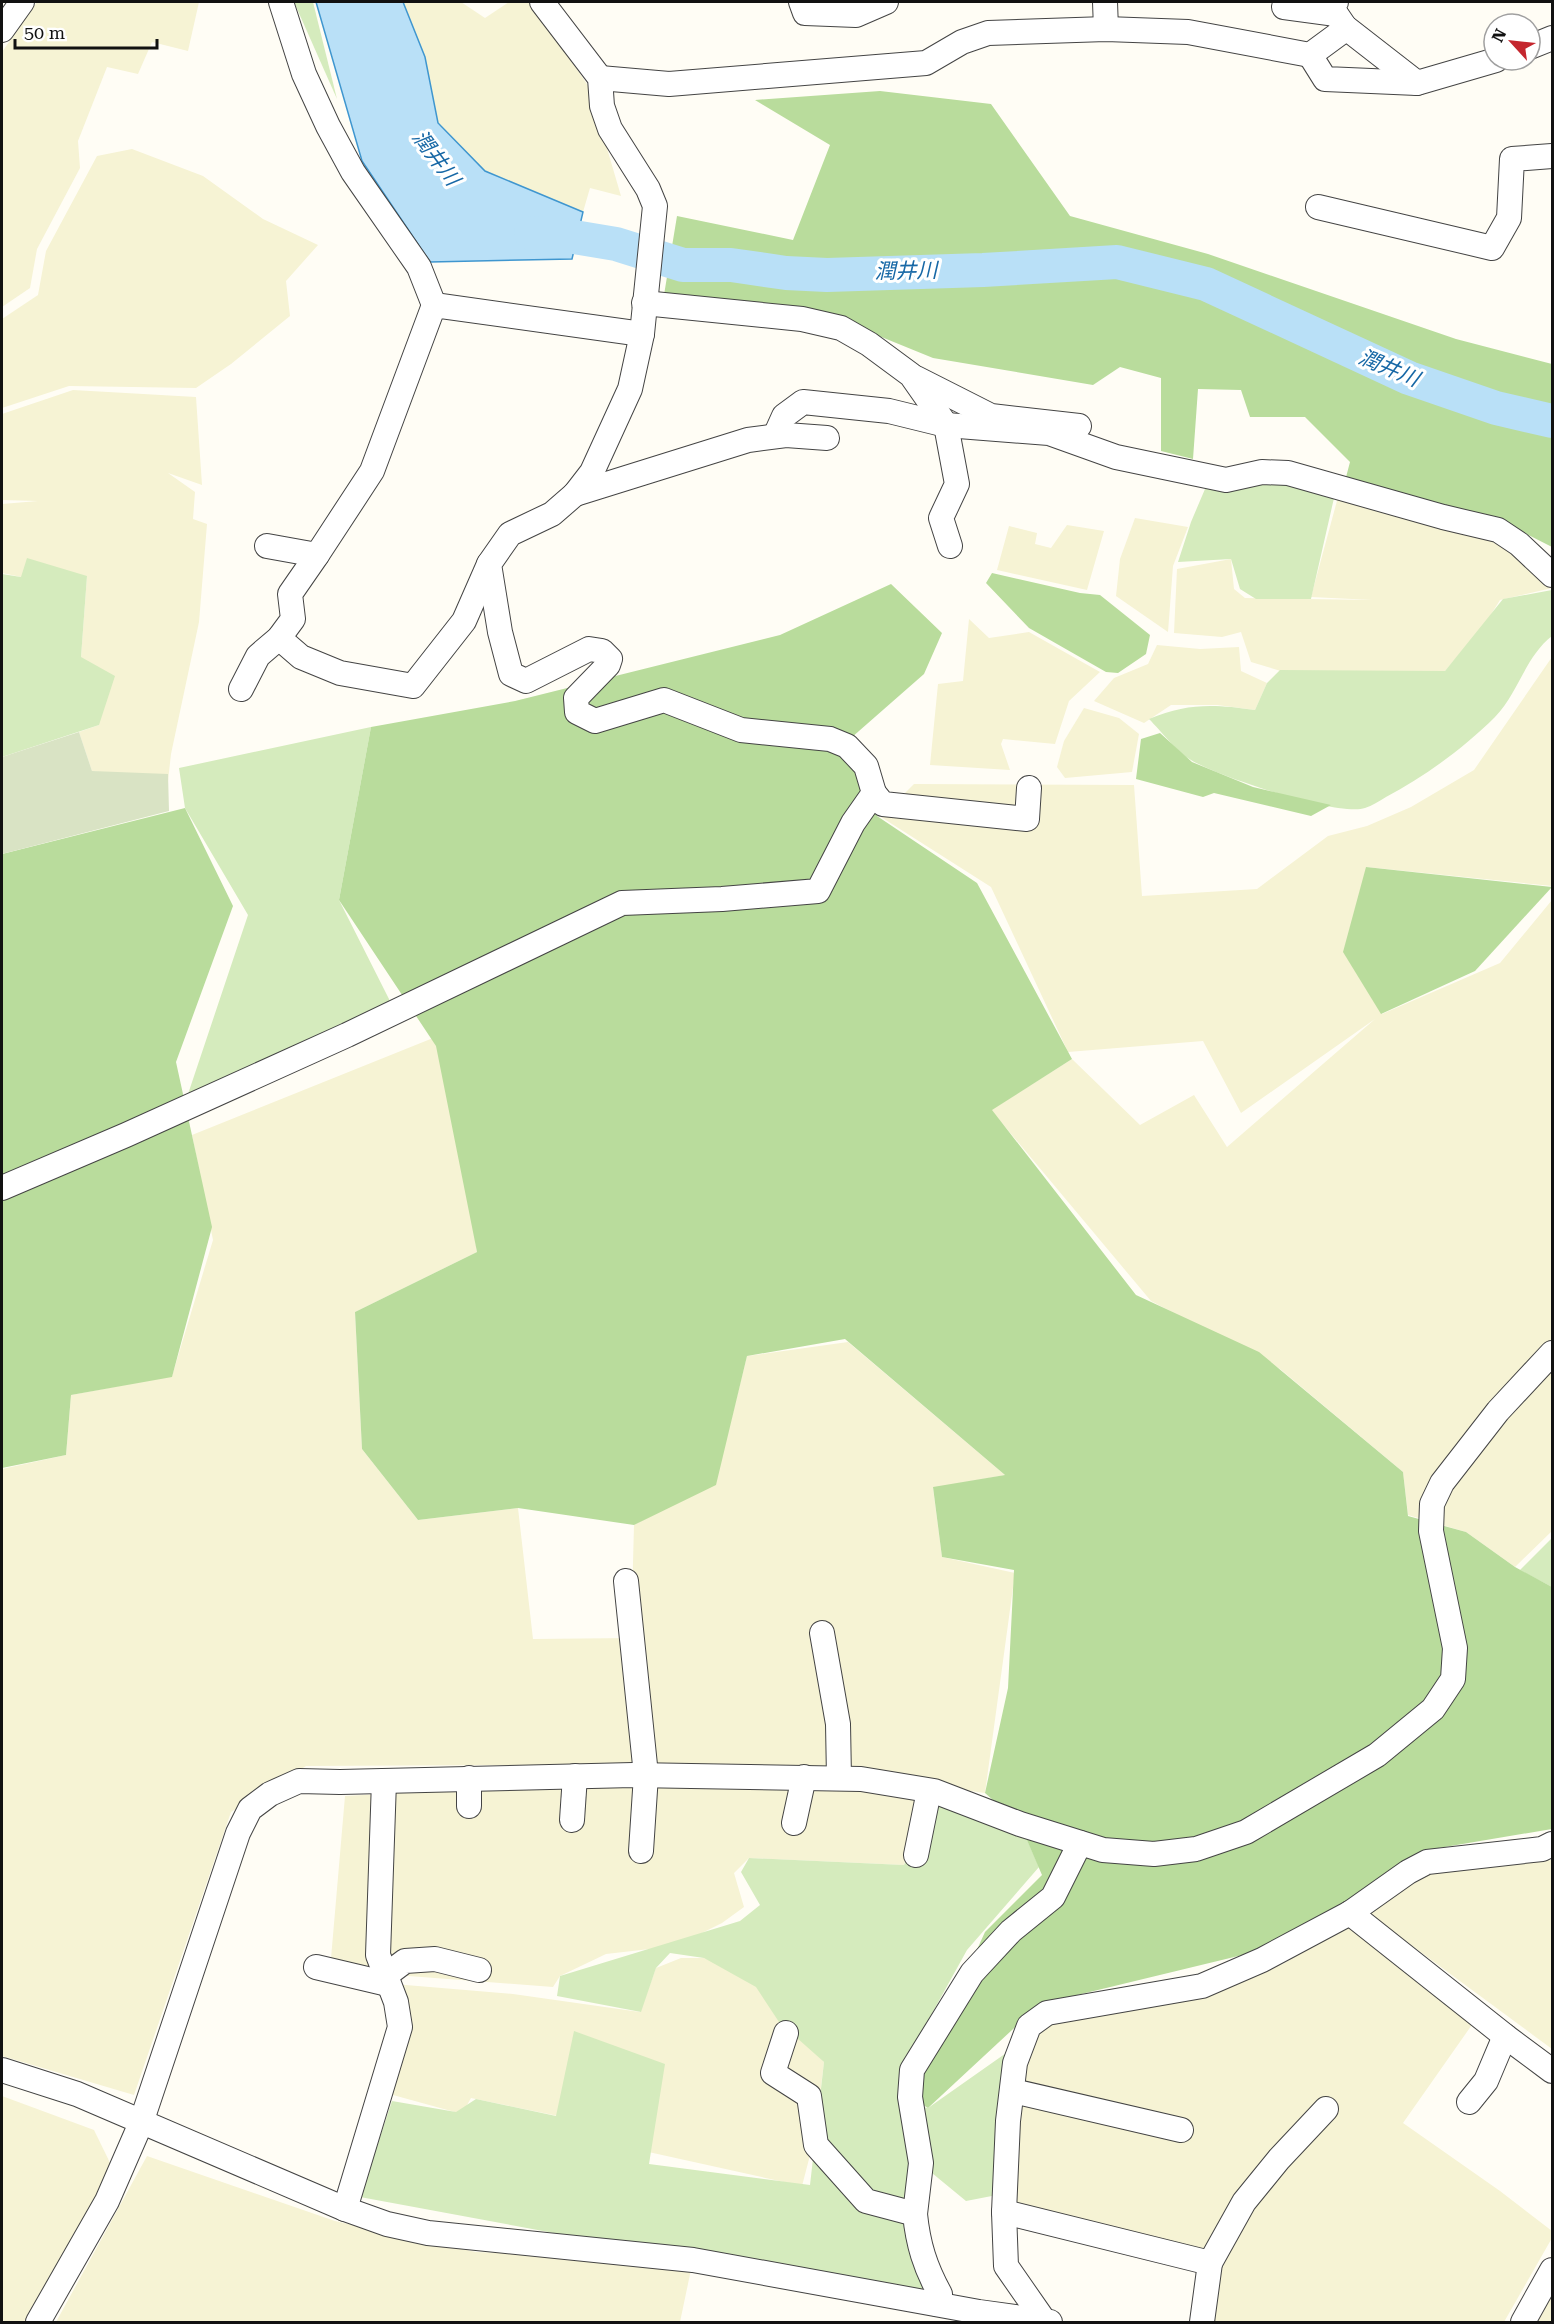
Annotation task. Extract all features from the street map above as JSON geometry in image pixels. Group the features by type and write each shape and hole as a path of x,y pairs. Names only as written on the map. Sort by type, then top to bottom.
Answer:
{"street":[{"path":"2,30 22,2"},
{"path":"241,689 258,656 279,638 293,619 290,594 372,471 434,305 419,267 353,172 328,126 304,74 281,2"},
{"path":"279,638 301,657 340,673 413,686 464,621 489,564 510,534 552,514 574,494 592,472 630,389 642,334 656,206 648,189 610,129 602,106 600,78 542,2"},
{"path":"801,2 805,13 856,15 886,2"},
{"path":"1105,2 1106,29"},
{"path":"1284,7 1339,14 1418,83"},
{"path":"600,78 669,84 926,63 962,42 988,33 1106,29 1188,32 1310,55 1344,30 1339,14"},
{"path":"1310,55 1325,80 1418,83 1482,64"},
{"path":"1318,207 1492,248 1509,218 1512,159 1552,156"},
{"path":"644,303 802,319 841,328 869,344 911,375 991,416 1078,426"},
{"path":"434,305 642,334"},
{"path":"911,375 946,425 957,484 941,518 950,546"},
{"path":"775,436 784,416 803,402 889,411 946,425 1049,433 1116,457 1226,480 1262,472 1288,473 1443,517 1498,530 1520,544 1552,575"},
{"path":"574,494 748,440 775,436 827,438"},
{"path":"267,546 317,555"},
{"path":"489,564 500,632 511,674 526,681 589,649 602,651 610,659 608,665 576,698 577,712 595,721 664,700 741,730 830,739 847,746 866,766 874,793 883,804 1027,819 1029,788"},
{"path":"2,1188 135,1131 347,1035 622,903 722,899 818,891 853,823 874,793"},
{"path":"38,2322 107,2201 141,2122 238,1833 250,1809 270,1794 299,1781 646,1775 804,1776 861,1779 929,1791 1020,1824 1103,1850 1154,1854 1196,1849 1246,1832 1377,1755 1432,1710 1453,1679 1455,1648 1431,1531 1432,1504 1442,1483 1498,1411 1552,1353"},
{"path":"626,1581 646,1775 640,1851"},
{"path":"822,1633 838,1724 839,1778"},
{"path":"572,1820 575,1776"},
{"path":"794,1822 804,1776"},
{"path":"469,1778 469,1806"},
{"path":"345,2209 400,2027 396,2002 378,1955 384,1781"},
{"path":"916,1855 929,1791"},
{"path":"937,2304 940,2294 918,2245 915,2214 921,2163 910,2097 912,2070 972,1973 1011,1931 1053,1897 1080,1843"},
{"path":"1045,2322 1006,2266 1004,2212 1008,2121 1015,2063 1029,2026 1047,2013 1202,1986 1262,1960 1350,1913 1408,1872 1427,1862 1542,1849 1552,1844"},
{"path":"1350,1913 1552,2071"},
{"path":"387,1980 405,1961 435,1959 479,1970"},
{"path":"316,1967 387,1980"},
{"path":"786,2033 773,2073 809,2096 816,2145 866,2200 915,2214"},
{"path":"1469,2102 1486,2081 1505,2036"},
{"path":"2,2070 77,2094 345,2209 387,2224 428,2233 693,2260 937,2304 969,2317 1050,2322"},
{"path":"1013,2091 1181,2130"},
{"path":"1202,2322 1210,2263 1244,2202 1279,2159 1326,2109"},
{"path":"1004,2212 1210,2263"},
{"path":"1523,2322 1552,2270"}],"shaded area":[{"path":"37,2 199,2 188,51 152,42 138,74 107,67 78,141 80,168 37,249 30,288 2,307 2,52"},
{"path":"399,2 461,2 485,18 509,2 531,2 589,87 621,196 590,188 583,212 485,171 438,123 425,57"},
{"path":"132,149 203,176 263,219 318,245 286,281 290,316 231,364 196,388 69,386 2,408 2,319 38,295 46,251 97,156"},
{"path":"73,390 196,397 202,485 168,473 195,492 193,519 207,524 199,622 171,754 168,781 92,771 79,732 99,725 81,657 87,576 26,578 2,573 2,504 38,501 2,500 2,414"},
{"path":"1338,497 1499,541 1552,585 1552,588 1500,600 1485,624 1445,671 1284,672 1251,662 1241,632 1222,637 1174,633 1177,569 1231,559 1234,589 1245,598 1373,600 1311,597"},
{"path":"1135,518 1188,527 1173,566 1168,632 1116,596 1120,559"},
{"path":"1067,525 1104,531 1087,590 997,570 1009,526 1037,533 1035,544 1051,548"},
{"path":"969,619 989,638 1029,632 1100,672 1069,701 1055,744 1003,739 1001,744 1010,770 930,765 938,684 963,681"},
{"path":"1157,645 1200,649 1239,647 1241,671 1267,683 1255,710 1217,705 1171,705 1144,723 1094,701 1114,678 1148,664"},
{"path":"1552,657 1552,886 1366,867 1382,1014 1500,963 1552,900 1552,1531 1515,1567 1466,1532 1408,1515 1403,1472 1280,1369 1151,1301 991,1110 1072,1059 1140,1125 1194,1095 1227,1147 1375,1019 1241,1113 1203,1041 1068,1052 991,887 881,817 914,784 1134,785 1142,896 1257,889 1328,836 1367,826 1411,807 1474,770"},
{"path":"1084,708 1119,718 1139,734 1132,772 1065,778 1057,767 1064,741"},
{"path":"443,1034 477,1252 355,1312 362,1449 418,1520 518,1508 533,1639 631,1638 634,1525 716,1481 747,1356 848,1342 1005,1475 933,1488 942,1557 1015,1573 985,1793 839,1773 539,1765 306,1766 231,1812 134,2095 2,2056 2,1469 66,1455 71,1395 172,1376 213,1240 192,1135"},
{"path":"567,1784 842,1786 923,1794 904,1865 749,1858 734,1873 744,1907 722,1923 676,1946 606,1954 560,1976 553,1987 330,1970 345,1796"},
{"path":"1552,1860 1552,2049 1369,1914 1434,1868"},
{"path":"1351,1922 1476,2019 1403,2123 1500,2191 1552,2231 1552,2238 1504,2322 1209,2322 1225,2257 1009,2209 1019,2085 1031,2041 1050,2020 1186,1998 1283,1964"},
{"path":"681,1958 704,1958 736,1971 763,1992 824,2062 815,2136 802,2186 644,2151 563,2117 471,2098 462,2114 393,2095 394,1984 513,1994 640,2012 656,1968"},
{"path":"2,2096 94,2130 114,2171 28,2322 2,2322"},
{"path":"147,2156 335,2221 476,2252 693,2260 680,2322 56,2322"},
{"path":"1552,2287 1552,2322 1534,2322"}],"green space":[{"path":"294,2 313,2 337,99"},
{"path":"880,91 991,104 1070,216 1208,254 1456,339 1552,364 1552,547 1511,526 1345,481 1350,462 1305,417 1250,417 1241,390 1198,389 1193,459 1161,451 1161,378 1120,367 1093,385 933,358 850,327 664,295 677,216 793,240 830,145 755,100"},
{"path":"1278,482 1334,498 1311,599 1256,599 1240,589 1231,559 1178,562 1205,489"},
{"path":"27,558 87,576 81,657 115,676 99,725 2,757 2,574 21,577"},
{"path":"992,573 1080,593 1100,595 1150,635 1146,654 1118,673 1106,672 1029,628 986,583"},
{"path":"891,584 942,633 924,674 851,738 877,816 977,883 1072,1059 992,1110 1136,1295 1259,1352 1403,1472 1408,1516 1466,1532 1515,1567 1552,1587 1552,1829 1421,1851 1329,1914 1259,1951 1040,2004 928,2108 910,2097 985,1932 1042,1875 1020,1824 985,1793 1008,1688 1014,1570 942,1557 933,1487 1005,1475 845,1339 747,1356 716,1485 634,1525 518,1508 418,1520 362,1449 355,1312 477,1252 436,1046 339,900 371,727 515,701 780,635"},
{"path":"1552,590 1552,636 1535,654 1510,697 1495,717 1457,751 1429,771 1365,808 1330,807 1226,776 1191,760 1180,752 1149,719 1176,710 1201,706 1255,710 1267,683 1280,670 1445,671 1503,599"},
{"path":"371,727 339,900 390,1001 185,1103 248,915 185,808 179,768"},
{"path":"79,732 92,771 168,774 169,811 2,854 2,757"},
{"path":"1160,733 1192,762 1253,787 1331,805 1311,816 1214,793 1203,797 1136,779 1141,739"},
{"path":"185,808 233,906 176,1062 212,1227 172,1377 71,1395 66,1455 2,1468 2,854"},
{"path":"1366,867 1552,887 1475,971 1381,1014 1343,952"},
{"path":"1552,1538 1552,1587 1520,1570"},
{"path":"932,1801 1020,1824 1039,1867 967,1950 909,2055 911,2105 928,2108 1009,2051 997,2195 966,2201 921,2164 937,2304 360,2197 392,2101 456,2112 476,2099 556,2116 574,2031 665,2064 649,2164 810,2185 824,2062 779,2022 756,1987 704,1958 670,1953 656,1968 641,2012 557,1996 560,1976 740,1921 760,1905 741,1872 749,1858 904,1865"}],"water":[{"path":"316,2 403,2 425,57 438,123 485,171 583,212 572,259 430,262 362,161"}],"waterway":[{"name":"潤井川","path":"531,233 616,244 683,265 731,265 786,273 827,275 983,270 1117,262 1206,284 1409,378 1496,408 1552,421"}]}
